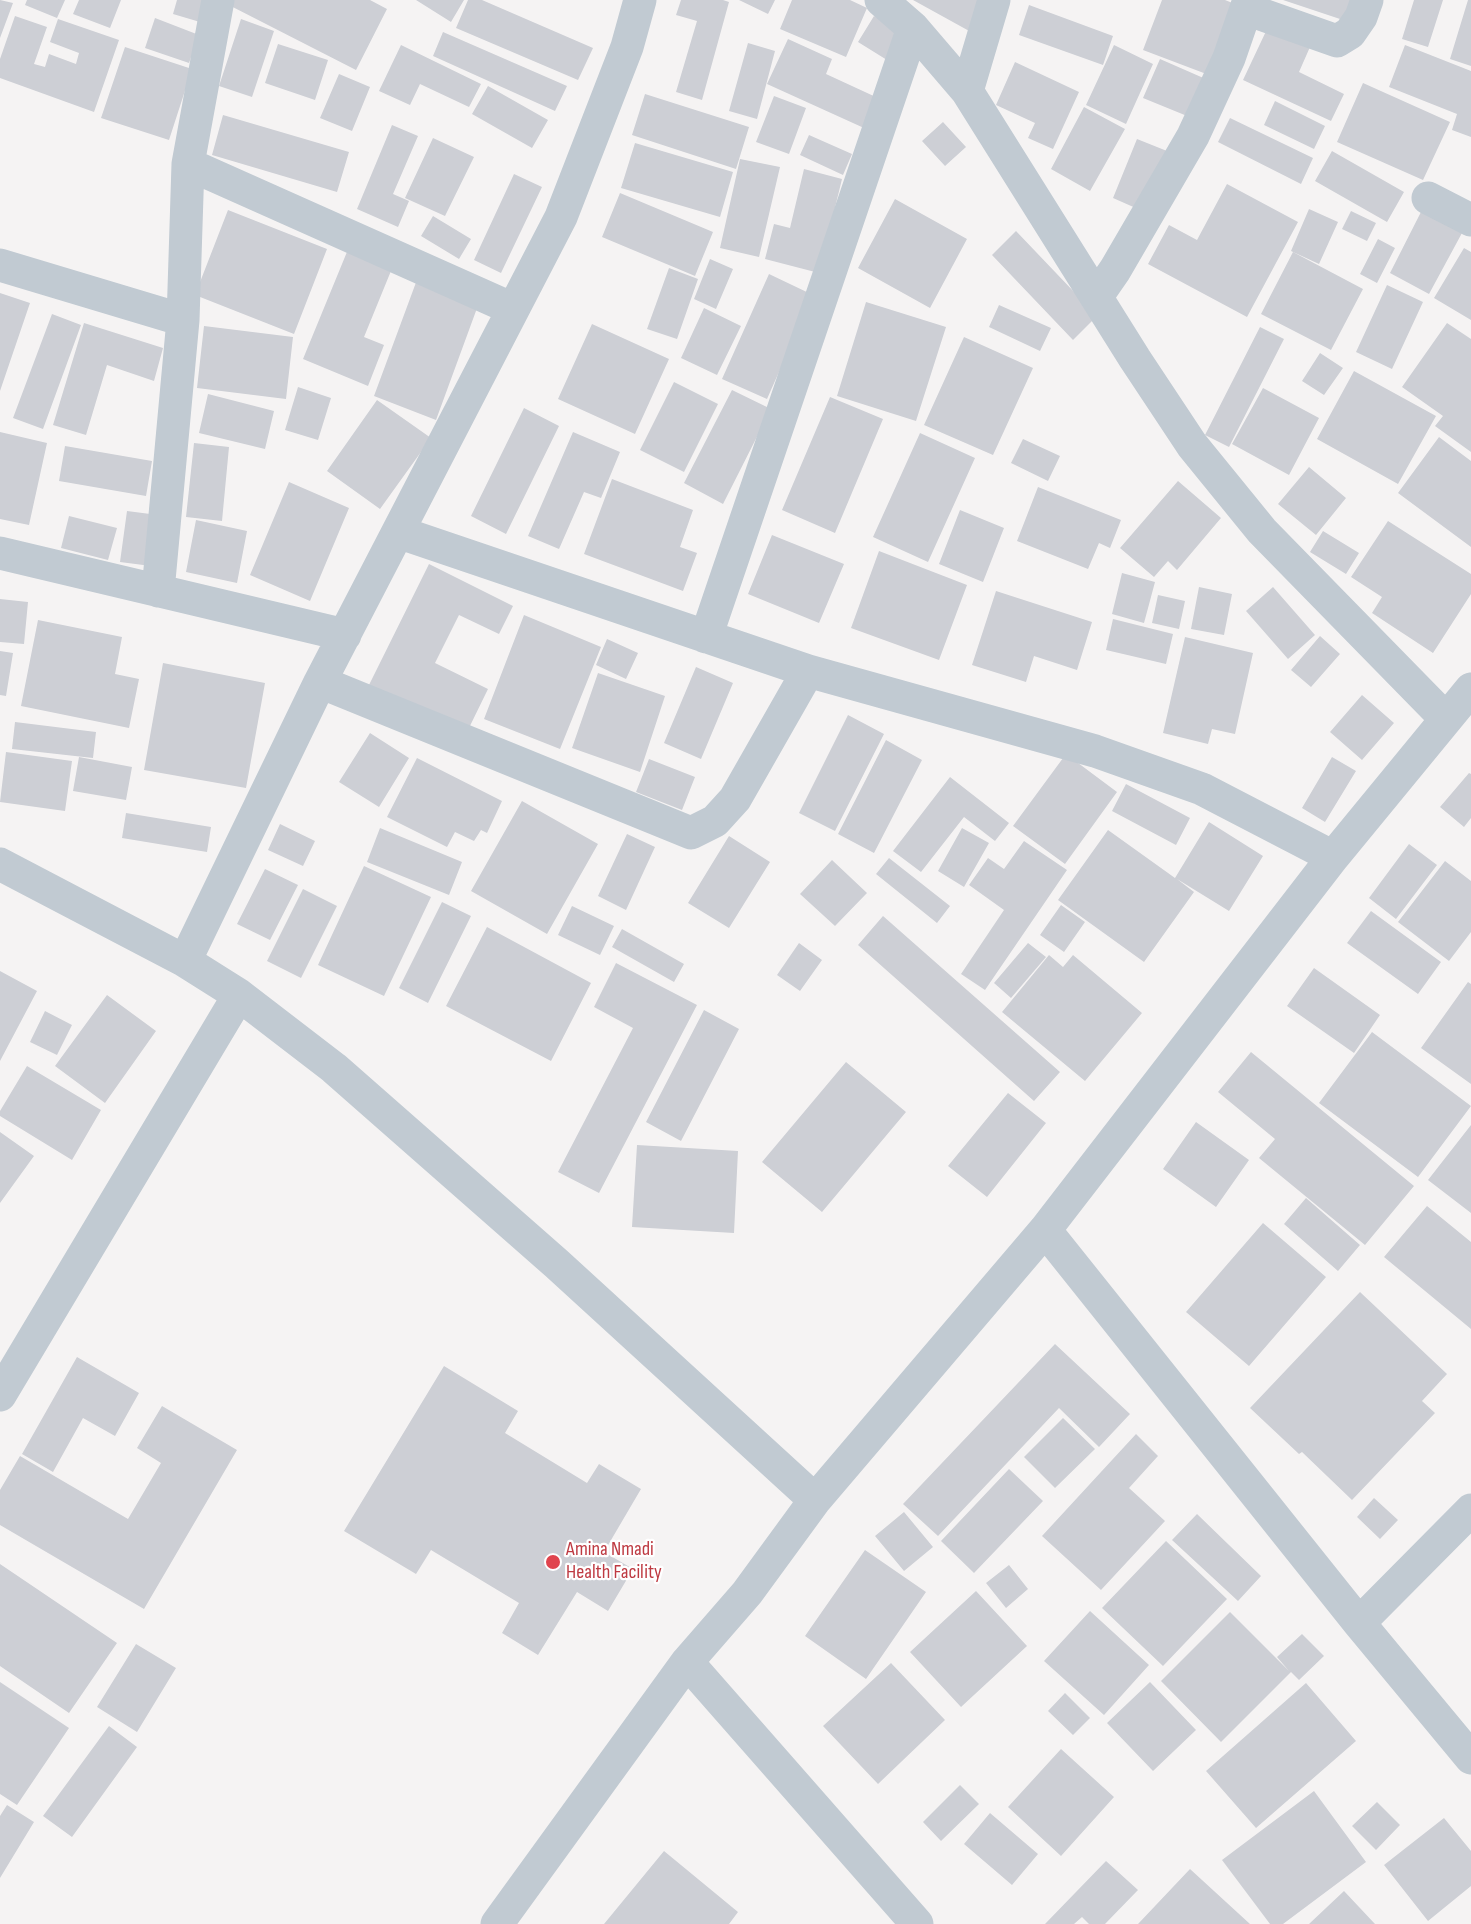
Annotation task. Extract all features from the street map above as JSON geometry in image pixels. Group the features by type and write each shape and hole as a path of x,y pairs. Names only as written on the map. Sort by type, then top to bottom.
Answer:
{"street":[{"path":"158,591 183,320 188,165 218,0"},
{"path":"185,961 320,682 561,217 627,47 640,0"},
{"path":"880,0 913,28 967,91 1097,296 1134,359 1192,445 1262,531 1446,718"},
{"path":"967,91 994,0"},
{"path":"1097,296 1115,270 1193,136 1230,58 1247,4 1337,41 1350,33 1361,17 1366,0"},
{"path":"706,637 913,28"},
{"path":"188,165 513,309"},
{"path":"1428,198 1471,220"},
{"path":"0,265 183,320"},
{"path":"398,532 808,671 1095,751 1202,789 1333,857"},
{"path":"0,553 345,635"},
{"path":"320,682 691,833 715,821 735,799 808,671"},
{"path":"497,1924 687,1662 747,1593 815,1500 1044,1230 1333,857 1471,689"},
{"path":"0,864 185,961 239,995 334,1068 557,1264 815,1500"},
{"path":"0,1395 239,995"},
{"path":"1044,1230 1359,1623 1471,1758"},
{"path":"1359,1623 1471,1510"},
{"path":"687,1662 917,1924"}],"building":[{"path":"0,0 13,3 0,38"},
{"path":"27,0 65,0 57,18 25,5"},
{"path":"79,0 121,0 110,28 73,14"},
{"path":"177,0 206,0 200,22 173,14"},
{"path":"219,0 370,0 387,9 356,70"},
{"path":"416,0 464,0 451,22"},
{"path":"468,0 482,0 593,48 578,80 456,28"},
{"path":"681,0 729,2 702,100 676,92 697,21 676,15"},
{"path":"739,0 775,0 768,14"},
{"path":"792,0 850,0 867,8 846,57 780,29"},
{"path":"913,0 989,0 971,32"},
{"path":"1162,0 1225,0 1235,4 1209,75 1143,50"},
{"path":"1283,0 1356,0 1349,22"},
{"path":"1414,0 1443,0 1428,47 1402,39"},
{"path":"1468,0 1471,0 1471,66 1450,59"},
{"path":"1029,5 1113,36 1103,65 1019,35"},
{"path":"15,16 47,27 34,64 45,67 49,54 76,64 79,53 50,42 58,19 119,40 94,112 0,78 0,59"},
{"path":"874,16 904,34 887,60 858,42"},
{"path":"155,18 199,35 189,63 145,48"},
{"path":"241,19 274,31 252,97 219,86"},
{"path":"1268,27 1310,47 1299,72 1344,94 1331,121 1243,80"},
{"path":"443,32 567,86 555,111 433,56"},
{"path":"788,39 832,59 826,74 878,98 864,128 767,84"},
{"path":"748,43 775,51 757,119 729,111"},
{"path":"278,44 328,60 315,100 265,83"},
{"path":"401,45 481,84 469,107 420,84 410,105 379,91"},
{"path":"1114,45 1153,64 1126,124 1086,105"},
{"path":"1405,45 1471,71 1471,137 1452,130 1457,114 1389,87"},
{"path":"125,47 192,69 169,140 101,118"},
{"path":"1160,59 1208,80 1192,118 1143,98"},
{"path":"1015,62 1079,92 1053,149 1028,138 1035,123 996,105"},
{"path":"339,74 370,87 352,131 320,118"},
{"path":"1363,83 1450,122 1423,180 1337,142"},
{"path":"488,86 548,120 532,148 472,114"},
{"path":"645,94 749,127 736,169 632,135"},
{"path":"774,96 806,108 789,154 756,142"},
{"path":"1275,101 1325,126 1314,149 1264,125"},
{"path":"1084,107 1125,129 1090,191 1051,169"},
{"path":"223,115 349,152 337,192 212,155"},
{"path":"1230,118 1313,158 1301,184 1218,142"},
{"path":"943,122 966,147 945,166 922,141"},
{"path":"392,125 418,136 393,194 409,201 398,227 357,209"},
{"path":"809,135 852,154 843,175 800,155"},
{"path":"433,138 474,157 445,216 405,198"},
{"path":"1137,139 1172,153 1147,213 1113,198"},
{"path":"635,143 733,172 720,217 621,188"},
{"path":"1332,151 1404,192 1387,222 1315,181"},
{"path":"740,159 780,167 759,257 720,248"},
{"path":"804,169 842,179 819,273 765,259 774,224 790,228"},
{"path":"514,174 542,187 501,273 474,260"},
{"path":"1227,184 1298,222 1247,317 1148,264 1169,225 1197,240"},
{"path":"620,193 713,232 695,276 602,237"},
{"path":"895,199 967,239 930,308 858,268"},
{"path":"1309,209 1338,222 1319,264 1291,251"},
{"path":"228,210 327,249 294,334 195,295"},
{"path":"1351,211 1376,223 1367,241 1342,229"},
{"path":"1421,212 1462,233 1429,294 1390,273"},
{"path":"433,216 471,239 459,259 421,236"},
{"path":"1016,231 1097,316 1073,340 992,255"},
{"path":"1378,239 1395,248 1377,283 1360,274"},
{"path":"349,247 393,266 364,337 384,345 368,386 303,359"},
{"path":"1464,248 1471,252 1471,320 1434,298"},
{"path":"1293,252 1363,289 1331,350 1261,314"},
{"path":"710,259 733,269 716,309 694,299"},
{"path":"669,268 698,279 677,339 647,329"},
{"path":"769,274 813,295 767,399 722,379"},
{"path":"418,277 480,300 436,420 374,396"},
{"path":"1387,285 1423,302 1392,369 1356,352"},
{"path":"0,293 30,303 0,391"},
{"path":"866,302 946,327 916,421 837,396"},
{"path":"999,305 1051,328 1040,351 989,327"},
{"path":"704,308 741,326 717,375 681,358"},
{"path":"52,314 81,325 43,429 13,418"},
{"path":"84,323 163,348 154,381 107,365 86,435 53,425"},
{"path":"1447,323 1471,339 1471,452 1435,426 1443,416 1402,387"},
{"path":"592,324 669,359 635,434 558,399"},
{"path":"204,326 293,337 286,399 197,388"},
{"path":"1260,327 1284,339 1229,447 1205,435"},
{"path":"964,337 1033,368 993,455 924,425"},
{"path":"1320,353 1343,368 1324,395 1302,381"},
{"path":"1354,371 1436,416 1398,484 1317,439"},
{"path":"674,382 718,404 684,472 640,450"},
{"path":"298,387 331,398 318,440 285,430"},
{"path":"1263,388 1319,418 1289,475 1232,444"},
{"path":"732,390 771,409 723,504 684,483"},
{"path":"208,394 274,411 265,449 199,433"},
{"path":"830,397 883,419 835,533 782,510"},
{"path":"377,400 431,438 380,509 327,471"},
{"path":"524,408 559,426 506,534 471,516"},
{"path":"0,432 47,443 29,525 0,519"},
{"path":"573,432 620,452 601,498 584,492 559,549 528,536"},
{"path":"920,433 975,458 928,562 873,537"},
{"path":"1439,437 1471,461 1471,547 1398,493"},
{"path":"1023,439 1060,456 1048,481 1011,463"},
{"path":"194,443 229,447 222,521 186,517"},
{"path":"65,446 152,461 146,496 59,481"},
{"path":"1309,467 1346,498 1316,535 1278,504"},
{"path":"612,479 693,510 680,547 697,553 683,591 584,554"},
{"path":"1178,481 1221,518 1177,570 1168,561 1154,577 1120,548"},
{"path":"289,482 349,508 310,601 250,575"},
{"path":"1038,487 1121,520 1110,548 1099,543 1088,569 1017,541"},
{"path":"960,510 1004,528 983,582 939,564"},
{"path":"127,511 158,515 151,566 120,562"},
{"path":"69,516 117,528 108,560 61,548"},
{"path":"196,520 247,531 237,583 186,572"},
{"path":"1388,521 1471,574 1471,594 1433,653 1372,613 1382,597 1351,577"},
{"path":"1323,531 1359,553 1346,574 1310,552"},
{"path":"772,535 844,564 819,623 748,594"},
{"path":"879,551 967,585 939,660 851,628"},
{"path":"429,564 513,606 499,634 459,615 435,663 488,689 467,732 369,685"},
{"path":"1122,573 1155,582 1144,623 1112,614"},
{"path":"1199,587 1232,594 1224,635 1191,629"},
{"path":"1273,587 1315,635 1288,659 1246,611"},
{"path":"996,591 1092,622 1077,670 1034,656 1026,682 972,665"},
{"path":"1158,595 1185,601 1179,629 1152,623"},
{"path":"0,599 28,602 24,644 0,642"},
{"path":"524,615 601,647 560,749 484,719"},
{"path":"1113,619 1173,634 1166,664 1106,650"},
{"path":"38,620 122,637 115,674 139,679 129,728 21,706"},
{"path":"1320,636 1340,654 1311,687 1291,670"},
{"path":"1185,637 1253,653 1235,734 1212,729 1208,744 1163,733"},
{"path":"607,639 638,653 626,679 596,665"},
{"path":"0,651 13,653 6,696 0,695"},
{"path":"163,663 265,683 246,788 144,770"},
{"path":"696,667 733,683 701,759 664,743"},
{"path":"598,673 665,696 640,772 572,748"},
{"path":"1362,695 1394,723 1362,760 1330,732"},
{"path":"848,715 884,734 835,831 799,813"},
{"path":"15,722 96,732 93,758 12,749"},
{"path":"370,733 409,758 379,807 339,782"},
{"path":"886,740 922,760 874,853 838,834"},
{"path":"6,752 72,761 65,811 0,802"},
{"path":"1066,754 1117,792 1065,864 1013,826"},
{"path":"79,757 132,767 126,800 73,791"},
{"path":"1332,757 1356,771 1325,822 1302,808"},
{"path":"417,758 502,801 487,833 481,830 474,841 455,832 447,847 387,817"},
{"path":"649,759 695,777 682,810 636,792"},
{"path":"1469,773 1471,774 1471,818 1464,827 1440,807"},
{"path":"950,777 1009,823 995,841 964,817 921,872 893,851"},
{"path":"1126,784 1190,818 1176,845 1112,811"},
{"path":"522,801 598,844 547,934 471,891"},
{"path":"126,813 211,827 207,852 122,838"},
{"path":"1209,822 1263,856 1229,911 1177,879 1194,892 1144,962 1058,900 1108,830 1175,878"},
{"path":"280,824 315,841 303,866 268,850"},
{"path":"380,828 462,862 449,895 367,862"},
{"path":"962,828 989,843 964,887 938,871"},
{"path":"627,834 655,847 626,910 598,896"},
{"path":"729,836 770,862 729,928 688,903"},
{"path":"1024,841 1067,870 985,990 961,974 1004,910 969,885 988,858 1004,869"},
{"path":"1409,844 1437,865 1396,919 1369,898"},
{"path":"889,858 950,906 937,923 876,874"},
{"path":"832,860 867,893 835,926 800,894"},
{"path":"1445,861 1471,881 1471,932 1449,961 1398,922"},
{"path":"364,866 431,897 384,996 318,965"},
{"path":"265,869 298,885 270,940 237,924"},
{"path":"303,889 337,906 301,978 267,961"},
{"path":"442,902 471,916 428,1003 399,988"},
{"path":"1061,905 1085,922 1064,952 1040,935"},
{"path":"572,906 614,926 600,955 558,935"},
{"path":"1371,911 1441,962 1418,994 1347,943"},
{"path":"883,916 1060,1072 1034,1101 858,945"},
{"path":"487,927 591,983 551,1061 446,1006"},
{"path":"622,929 684,964 674,982 612,947"},
{"path":"799,943 822,960 800,991 777,975"},
{"path":"1028,943 1046,957 1011,998 994,983"},
{"path":"1049,955 1063,967 1073,955 1142,1013 1085,1081 1002,1012"},
{"path":"616,963 697,1005 599,1193 558,1172 633,1028 594,1007"},
{"path":"1314,968 1380,1015 1354,1053 1287,1006"},
{"path":"0,971 37,991 0,1061"},
{"path":"1468,982 1471,984 1471,1084 1421,1048"},
{"path":"107,995 156,1031 105,1103 55,1066"},
{"path":"704,1010 739,1029 681,1141 646,1122"},
{"path":"45,1011 72,1025 57,1055 30,1042"},
{"path":"1372,1032 1471,1106 1418,1177 1319,1103"},
{"path":"1251,1052 1414,1186 1365,1245 1259,1158 1275,1139 1218,1092"},
{"path":"846,1062 906,1112 822,1212 762,1162"},
{"path":"27,1066 101,1110 72,1160 0,1116 0,1111"},
{"path":"1008,1093 1046,1123 987,1197 948,1166"},
{"path":"1196,1122 1249,1160 1216,1207 1163,1169"},
{"path":"1471,1125 1471,1213 1428,1180"},
{"path":"0,1132 34,1156 0,1203"},
{"path":"637,1145 738,1151 734,1233 632,1227"},
{"path":"1306,1198 1360,1245 1338,1271 1284,1224"},
{"path":"1427,1206 1471,1242 1471,1329 1384,1257"},
{"path":"1263,1223 1326,1277 1249,1366 1186,1312"},
{"path":"1360,1292 1447,1374 1422,1401 1435,1413 1352,1500 1302,1452 1299,1454 1250,1408"},
{"path":"1055,1344 1130,1414 1099,1447 1059,1408 938,1536 903,1504"},
{"path":"77,1357 139,1393 115,1436 83,1418 53,1472 22,1454"},
{"path":"444,1366 518,1411 505,1433 587,1483 599,1464 641,1489 604,1552 633,1569 608,1611 577,1592 538,1655 502,1633 519,1603 431,1550 416,1574 344,1531"},
{"path":"162,1406 237,1450 144,1609 0,1525 0,1490 20,1456 128,1519 161,1463 137,1448"},
{"path":"1063,1418 1095,1449 1055,1488 1024,1457"},
{"path":"1136,1434 1158,1456 1129,1488 1165,1521 1101,1590 1042,1536"},
{"path":"1009,1469 1043,1501 974,1573 941,1541"},
{"path":"1374,1498 1398,1520 1380,1539 1357,1517"},
{"path":"904,1512 933,1547 904,1571 875,1536"},
{"path":"1197,1514 1261,1576 1238,1601 1172,1540"},
{"path":"1166,1541 1227,1599 1163,1666 1102,1608"},
{"path":"865,1550 926,1592 866,1679 805,1636"},
{"path":"0,1564 117,1643 69,1713 0,1666"},
{"path":"1009,1565 1028,1589 1006,1608 986,1583"},
{"path":"976,1591 1027,1646 961,1707 910,1652"},
{"path":"1090,1611 1149,1665 1104,1715 1044,1661"},
{"path":"1230,1612 1289,1671 1277,1657 1302,1634 1324,1656 1299,1680 1291,1672 1221,1742 1161,1681"},
{"path":"136,1644 176,1668 137,1732 97,1707"},
{"path":"891,1663 945,1720 878,1784 823,1726"},
{"path":"0,1682 69,1728 17,1805 0,1794"},
{"path":"1150,1682 1196,1730 1153,1771 1107,1723"},
{"path":"1306,1683 1356,1741 1256,1828 1206,1771"},
{"path":"1065,1693 1090,1718 1073,1735 1048,1711"},
{"path":"109,1726 137,1747 72,1837 43,1816"},
{"path":"1061,1749 1114,1797 1061,1856 1008,1807"},
{"path":"960,1785 979,1804 941,1841 923,1822"},
{"path":"1314,1791 1366,1862 1283,1924 1270,1924 1222,1860"},
{"path":"1377,1802 1400,1825 1376,1850 1352,1826"},
{"path":"7,1805 34,1822 0,1878 0,1816"},
{"path":"990,1813 1038,1854 1012,1885 964,1844"},
{"path":"1444,1818 1471,1851 1471,1886 1428,1921 1384,1865"},
{"path":"664,1851 738,1912 729,1924 604,1924"},
{"path":"1106,1861 1138,1890 1105,1924 1089,1924 1082,1917 1074,1924 1045,1924"},
{"path":"1190,1869 1250,1924 1138,1924"},
{"path":"1344,1891 1375,1924 1309,1924"}],"place":[{"name":"Amina Nmadi Health Facility","path":"553,1562"}]}
